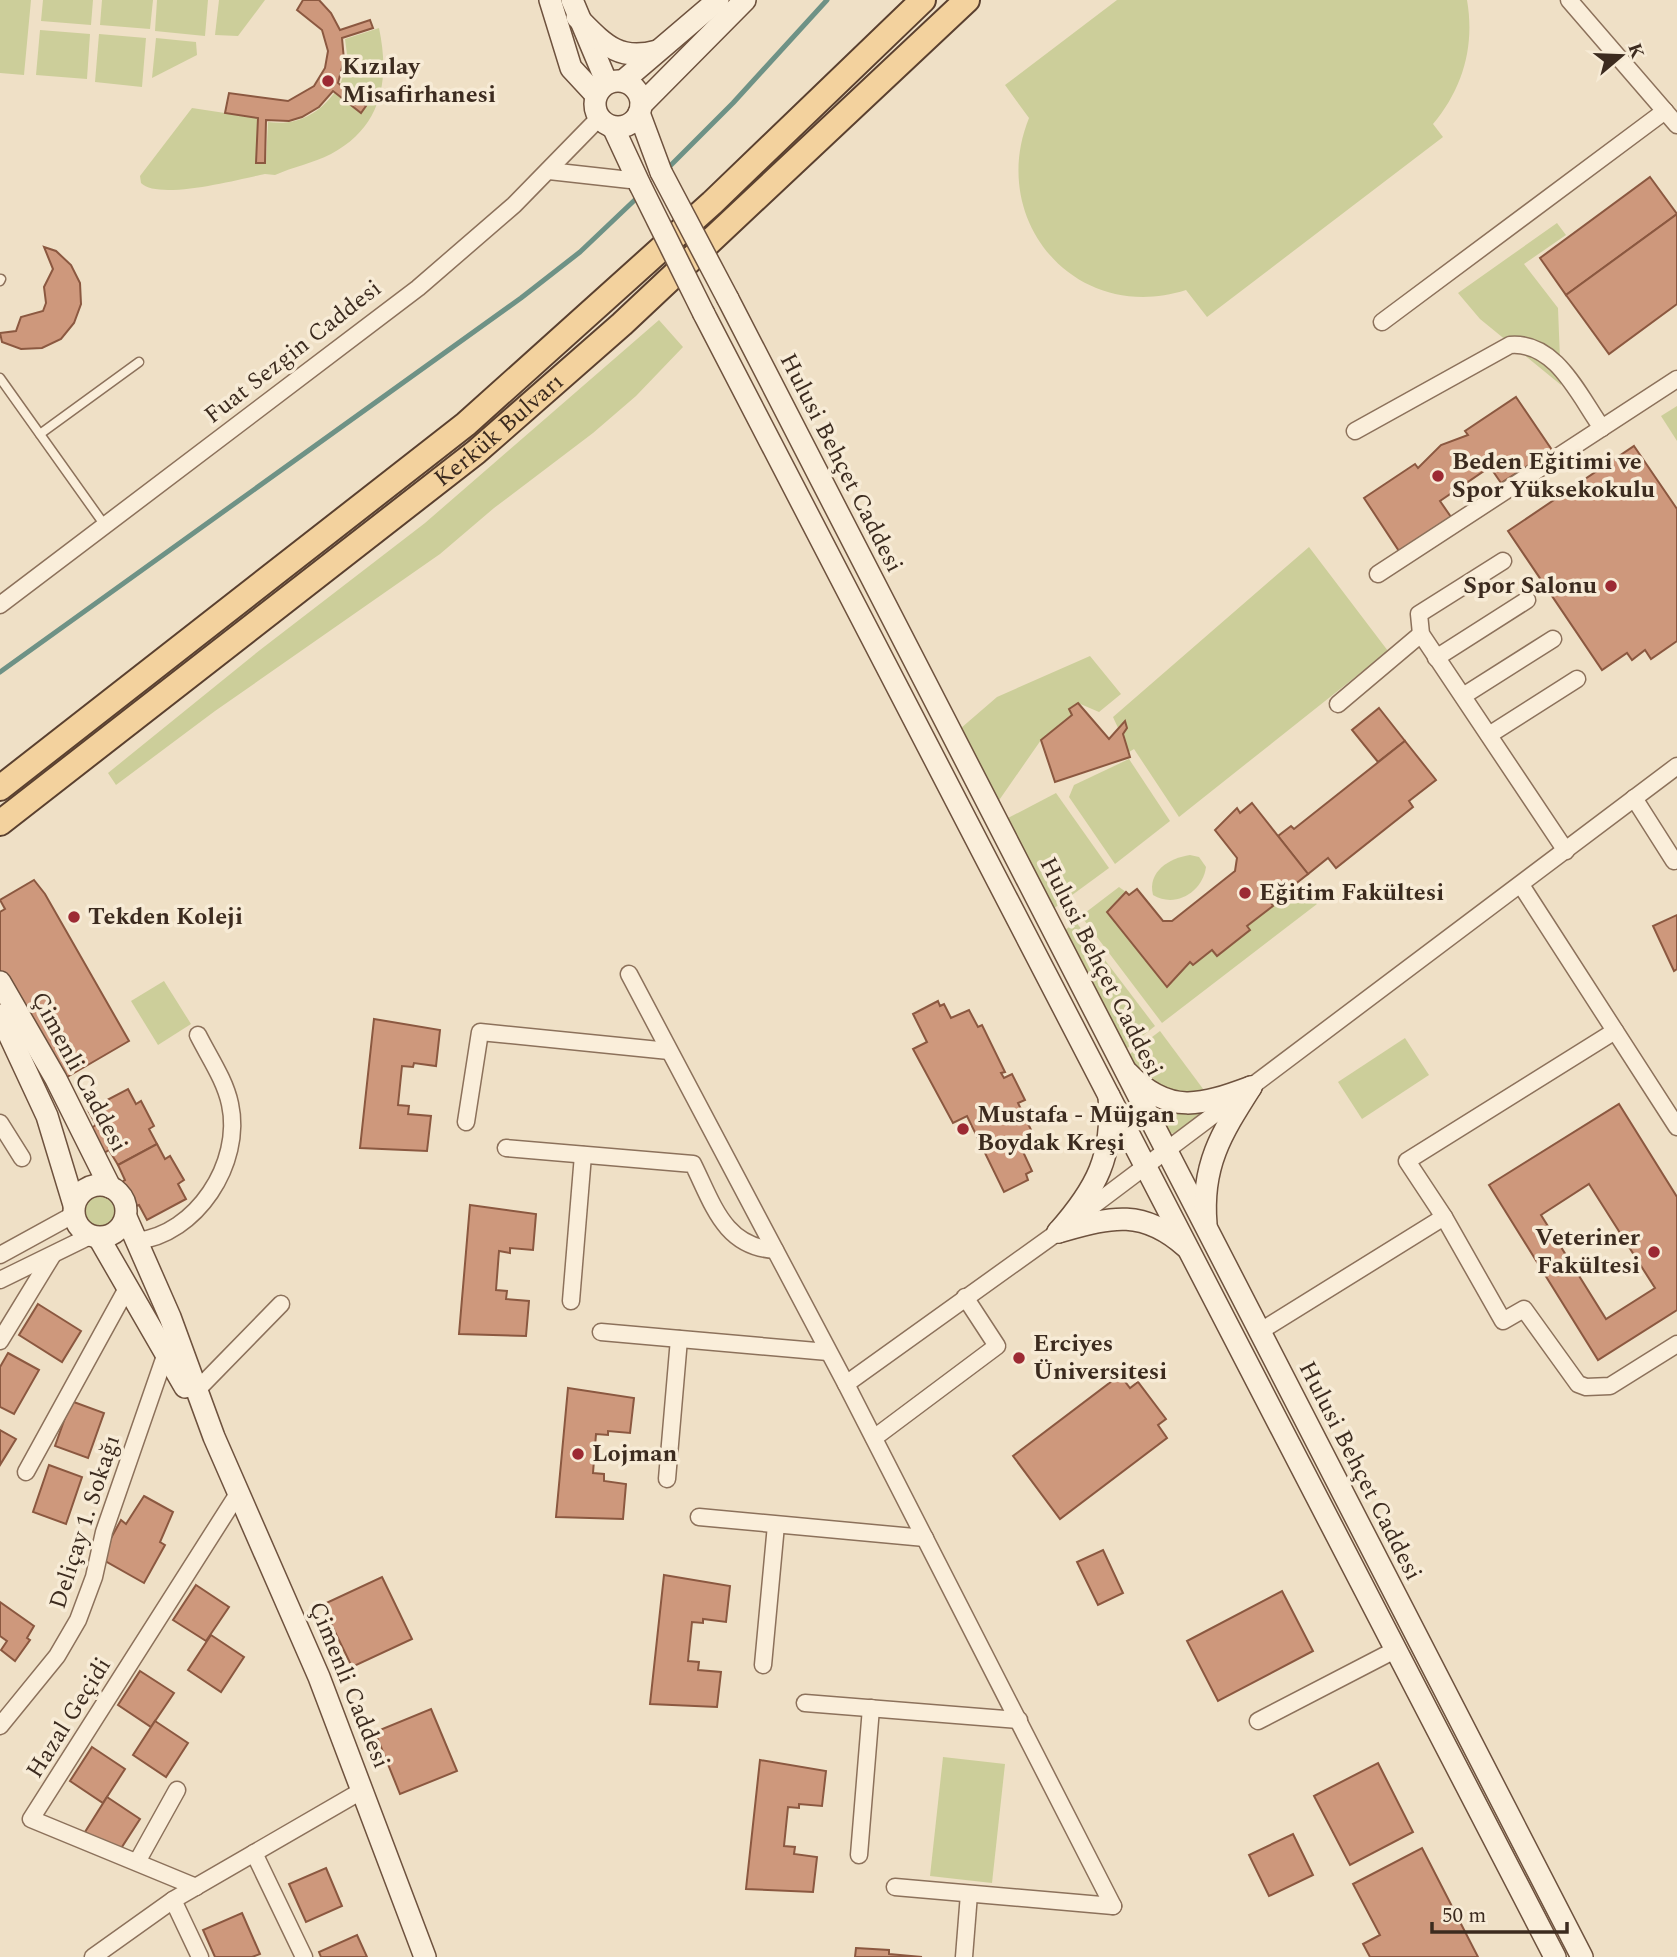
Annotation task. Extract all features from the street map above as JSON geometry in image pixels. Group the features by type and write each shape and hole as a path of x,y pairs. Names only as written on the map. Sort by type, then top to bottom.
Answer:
{"main road":[{"name":"Kerkük Bulvarı","path":"0,788 466,424 712,203 923,0"},
{"name":"Kerkük Bulvarı","path":"0,823 476,453 622,324 967,0"}],"street":[{"path":"551,0 571,68 636,90 640,109"},
{"path":"718,0 614,83 595,111 606,122 628,125 640,109 745,0"},
{"path":"1569,0 1677,125"},
{"path":"575,8 614,83"},
{"path":"575,8 601,41 619,51 640,56 657,51"},
{"name":"Hulusi Behçet Caddesi","path":"640,109 661,173 1582,1957"},
{"path":"1382,321 1665,111"},
{"name":"Hulusi Behçet Caddesi","path":"606,122 1556,1957"},
{"name":"Fuat Sezgin Caddesi","path":"0,606 418,288 606,122"},
{"path":"549,171 639,183"},
{"path":"1355,431 1510,345 1518,344 1533,346 1550,356 1602,428"},
{"path":"1378,574 1677,379"},
{"path":"1503,561 1419,614 1421,634 1566,851"},
{"path":"1436,657 1527,600"},
{"path":"1338,704 1421,634"},
{"path":"1462,696 1552,639"},
{"path":"1489,735 1577,679"},
{"path":"846,1384 1058,1232 1677,766"},
{"path":"1634,798 1674,861"},
{"path":"1521,885 1677,1127"},
{"path":"629,974 846,1384 1113,1906 895,1887"},
{"name":"Çimenli Caddesi","path":"0,982 56,1079 110,1187"},
{"name":"Çimenli Caddesi","path":"0,1015 47,1116 74,1210"},
{"path":"1615,1031 1407,1161 1444,1217 1503,1321 1524,1309 1578,1384 1594,1388 1610,1386 1677,1344"},
{"path":"467,1122 480,1032 669,1051"},
{"path":"136,1241 162,1236 192,1217 209,1193 230,1143 233,1119 228,1093 198,1035"},
{"path":"1122,1066 1145,1087 1182,1103 1206,1104 1251,1087"},
{"path":"1206,1230 1206,1183 1213,1150 1251,1087"},
{"path":"1058,1232 1091,1192 1101,1171 1108,1138 1108,1091"},
{"path":"0,1123 22,1158"},
{"path":"506,1148 694,1164 728,1232 753,1247 775,1250"},
{"path":"571,1301 583,1155"},
{"path":"0,1280 94,1237 116,1232 126,1217 123,1199 110,1187 92,1186 77,1197 74,1210 82,1231 94,1237"},
{"path":"0,1255 74,1210"},
{"name":"Çimenli Caddesi","path":"126,1217 170,1317 214,1437 310,1654 425,1957"},
{"path":"1259,1332 1444,1217"},
{"path":"1058,1232 1109,1218 1133,1219 1158,1227 1190,1251"},
{"name":"Çimenli Caddesi","path":"94,1237 214,1437"},
{"path":"0,1341 52,1256"},
{"path":"26,1472 127,1290"},
{"path":"874,1438 997,1346 965,1297"},
{"path":"197,1390 281,1304"},
{"path":"601,1332 828,1352"},
{"path":"667,1479 679,1339"},
{"name":"Deliçay 1. Sokağı","path":"0,1726 57,1656 78,1619 94,1577 104,1532 166,1353"},
{"name":"Hazal Geçidi","path":"196,1886 32,1819 239,1492"},
{"path":"699,1517 925,1538"},
{"path":"763,1665 776,1525"},
{"path":"1258,1721 1395,1650"},
{"path":"805,1703 1019,1720"},
{"path":"859,1855 871,1708"},
{"path":"137,1863 177,1790"},
{"path":"93,1957 173,1900 363,1790"},
{"path":"254,1853 304,1957"},
{"path":"964,1957 969,1894"},
{"path":"173,1900 200,1957"}],"lane":[{"path":"40,434 139,362"},
{"path":"0,378 106,527"}],"green space":[{"path":"0,0 31,0 24,75 0,73"},
{"path":"43,0 93,0 91,25 41,21"},
{"path":"102,0 153,0 150,29 100,25"},
{"path":"157,0 208,0 205,36 155,31"},
{"path":"219,0 265,0 238,36 215,35"},
{"path":"1117,0 1467,0 1468,50 1452,96 1433,124 1443,137 1207,317 1186,290 1146,297 1110,293 1077,278 1051,256 1031,227 1020,194 1019,157 1029,118 1005,85"},
{"path":"379,28 383,66 378,100 372,116 348,143 331,154 275,175 265,174 181,189 150,188 141,183 140,176 192,108 258,118 256,163 266,163 268,122 288,122 306,117 321,107 335,92 361,113 366,106 340,85 348,62 345,39"},
{"path":"40,30 90,34 87,79 36,75"},
{"path":"99,34 146,38 142,87 95,82"},
{"path":"156,38 196,42 197,55 152,78"},
{"path":"1557,223 1566,235 1524,264 1558,308 1561,385 1480,319 1458,293"},
{"path":"659,320 683,347 636,396 593,433 494,508 440,554 215,711 116,785 108,773 260,650 425,523"},
{"path":"1677,406 1677,441 1661,416"},
{"path":"1309,547 1388,651 1179,817 1134,749 1129,752 1113,717"},
{"path":"1090,656 1121,694 1099,712 1078,703 1070,709 1072,715 1041,740 986,819 946,741 997,697"},
{"path":"1129,759 1170,821 1115,864 1069,797 1074,785"},
{"path":"1056,793 1109,868 1038,920 989,828"},
{"path":"1190,855 1199,857 1206,867 1204,876 1194,890 1179,899 1171,900 1153,895 1153,879 1161,867"},
{"path":"1119,887 1126,892 1117,900 1167,986 1190,962 1193,965 1212,950 1218,956 1250,930 1247,926 1273,906 1271,903 1305,889 1317,904 1162,1023 1081,916"},
{"path":"1076,922 1155,1026 1111,1061 1050,941"},
{"path":"164,981 191,1024 158,1045 131,1001"},
{"path":"1160,1031 1215,1105 1179,1132 1163,1135 1114,1066"},
{"path":"1405,1038 1429,1075 1362,1119 1338,1082"},
{"path":"100,1196 106,1197 114,1205 114,1217 106,1225 100,1226 94,1225 86,1217 85,1211 86,1205 94,1197"},
{"path":"943,1757 1005,1764 992,1883 930,1876"}],"building":[{"name":"Kızılay Misafirhanesi","path":"303,0 319,0 331,13 340,30 370,20 373,28 342,38 344,60 338,83 366,106 361,113 333,91 319,107 302,117 289,121 266,120 265,163 256,163 258,118 225,113 229,93 288,101 314,86 325,68 328,51 322,30 297,10"},
{"path":"1650,177 1677,214 1566,295 1540,258"},
{"path":"1677,214 1677,304 1609,354 1566,295"},
{"path":"44,247 56,251 71,265 80,283 81,304 74,323 61,339 42,348 21,349 2,342 0,333 16,331 21,317 43,311 46,303 44,287 53,269"},
{"name":"Beden Eğitimi ve Spor Yüksekokulu","path":"1516,397 1552,450 1501,483 1490,467 1440,501 1451,517 1399,551 1364,498 1415,464 1418,468 1441,445 1468,435 1465,431"},
{"name":"Spor Salonu","path":"1634,446 1677,509 1677,641 1651,659 1645,650 1632,660 1627,653 1602,670 1508,531"},
{"path":"1078,703 1109,739 1125,721 1127,728 1123,734 1130,757 1055,782 1041,740 1072,715 1069,709"},
{"path":"1379,708 1405,741 1378,762 1352,730"},
{"path":"1405,741 1436,780 1409,801 1413,807 1336,868 1328,858 1308,874 1278,836 1291,826 1294,829"},
{"name":"Eğitim Fakültesi","path":"1252,803 1308,874 1247,926 1250,930 1217,956 1212,950 1193,965 1190,962 1167,987 1107,912 1126,892 1129,895 1137,889 1163,921 1172,921 1235,871 1237,858 1215,830 1237,808 1240,813"},
{"path":"34,880 45,894 129,1041 62,1080 0,975 0,912 5,909 0,900"},
{"path":"1677,915 1677,969 1674,971 1653,926"},
{"path":"938,1001 940,1006 944,1004 951,1018 969,1010 978,1027 982,1025 1005,1072 1001,1073 1004,1078 1012,1074 1025,1100 1018,1103 1033,1134 1018,1141 1032,1171 1026,1174 1028,1180 1004,1192 967,1116 953,1123 913,1049 927,1042 913,1014"},
{"path":"374,1019 440,1030 436,1066 414,1063 413,1067 402,1066 398,1105 409,1106 408,1114 431,1116 427,1151 360,1148"},
{"path":"128,1089 136,1104 141,1101 154,1126 149,1129 157,1144 118,1165 109,1150 104,1153 91,1128 96,1125 88,1110"},
{"name":"Veteriner Fakültesi","path":"1619,1104 1677,1197 1677,1310 1598,1360 1489,1185","holes":["1589,1184 1655,1288 1606,1319 1541,1215"]},
{"path":"157,1144 165,1159 170,1156 184,1180 178,1184 186,1199 147,1220 139,1205 133,1207 120,1183 125,1180 118,1165"},
{"path":"470,1205 536,1214 533,1250 510,1248 510,1253 499,1251 496,1290 507,1291 506,1299 529,1301 526,1336 459,1334"},
{"path":"38,1304 81,1331 62,1362 19,1335"},
{"path":"8,1353 39,1370 14,1414 0,1407 0,1367"},
{"path":"1120,1375 1130,1388 1138,1382 1166,1419 1158,1425 1167,1438 1060,1519 1013,1456"},
{"name":"Lojman","path":"568,1388 634,1398 630,1433 608,1431 608,1435 596,1434 593,1473 604,1474 604,1481 626,1484 623,1519 556,1517"},
{"path":"71,1401 104,1413 88,1458 55,1446"},
{"path":"0,1430 16,1439 0,1465"},
{"path":"49,1465 82,1477 66,1524 33,1512"},
{"path":"144,1496 173,1512 160,1542 165,1545 144,1583 100,1558 121,1520 126,1524"},
{"path":"1103,1550 1123,1593 1098,1605 1077,1562"},
{"path":"664,1575 730,1586 726,1622 703,1619 703,1623 692,1622 688,1661 699,1662 698,1670 721,1672 717,1707 650,1704"},
{"path":"382,1577 412,1639 352,1667 322,1605"},
{"path":"196,1585 229,1607 206,1641 173,1620"},
{"path":"1282,1591 1313,1651 1218,1701 1187,1641"},
{"path":"0,1602 34,1626 27,1638 30,1640 15,1661 1,1650 7,1641 0,1636"},
{"path":"211,1635 244,1657 221,1692 188,1670"},
{"path":"140,1671 174,1693 151,1727 118,1705"},
{"path":"431,1709 457,1771 400,1794 375,1732"},
{"path":"155,1721 188,1743 166,1777 133,1755"},
{"path":"92,1747 125,1769 103,1803 70,1781"},
{"path":"760,1760 826,1771 822,1806 799,1804 799,1808 788,1807 784,1846 795,1847 794,1854 817,1857 813,1892 746,1889"},
{"path":"1378,1763 1413,1832 1350,1865 1314,1796"},
{"path":"107,1797 140,1819 118,1853 85,1832"},
{"path":"1293,1834 1313,1875 1269,1896 1249,1855"},
{"path":"1422,1848 1478,1957 1370,1957 1363,1944 1380,1935 1353,1884"},
{"path":"326,1868 342,1906 306,1922 289,1884"},
{"path":"242,1913 260,1954 252,1957 215,1957 203,1930"},
{"path":"357,1935 367,1957 321,1957 319,1952"},
{"path":"856,1948 889,1950 889,1954 922,1957 855,1957"}],"waterway":[{"path":"667,169 733,103 827,0"},
{"path":"0,672 521,298 580,252 640,195"}],"place":[{"name":"Kızılay Misafirhanesi","path":"328,81"},
{"name":"Beden Eğitimi ve Spor Yüksekokulu","path":"1438,476"},
{"name":"Spor Salonu","path":"1611,586"},
{"name":"Eğitim Fakültesi","path":"1245,893"},
{"name":"Tekden Koleji","path":"74,917"},
{"name":"Mustafa - Müjgan Boydak Kreşi","path":"963,1129"},
{"name":"Veteriner Fakültesi","path":"1654,1252"},
{"name":"Erciyes Üniversitesi","path":"1019,1358"},
{"name":"Lojman","path":"578,1454"}]}
